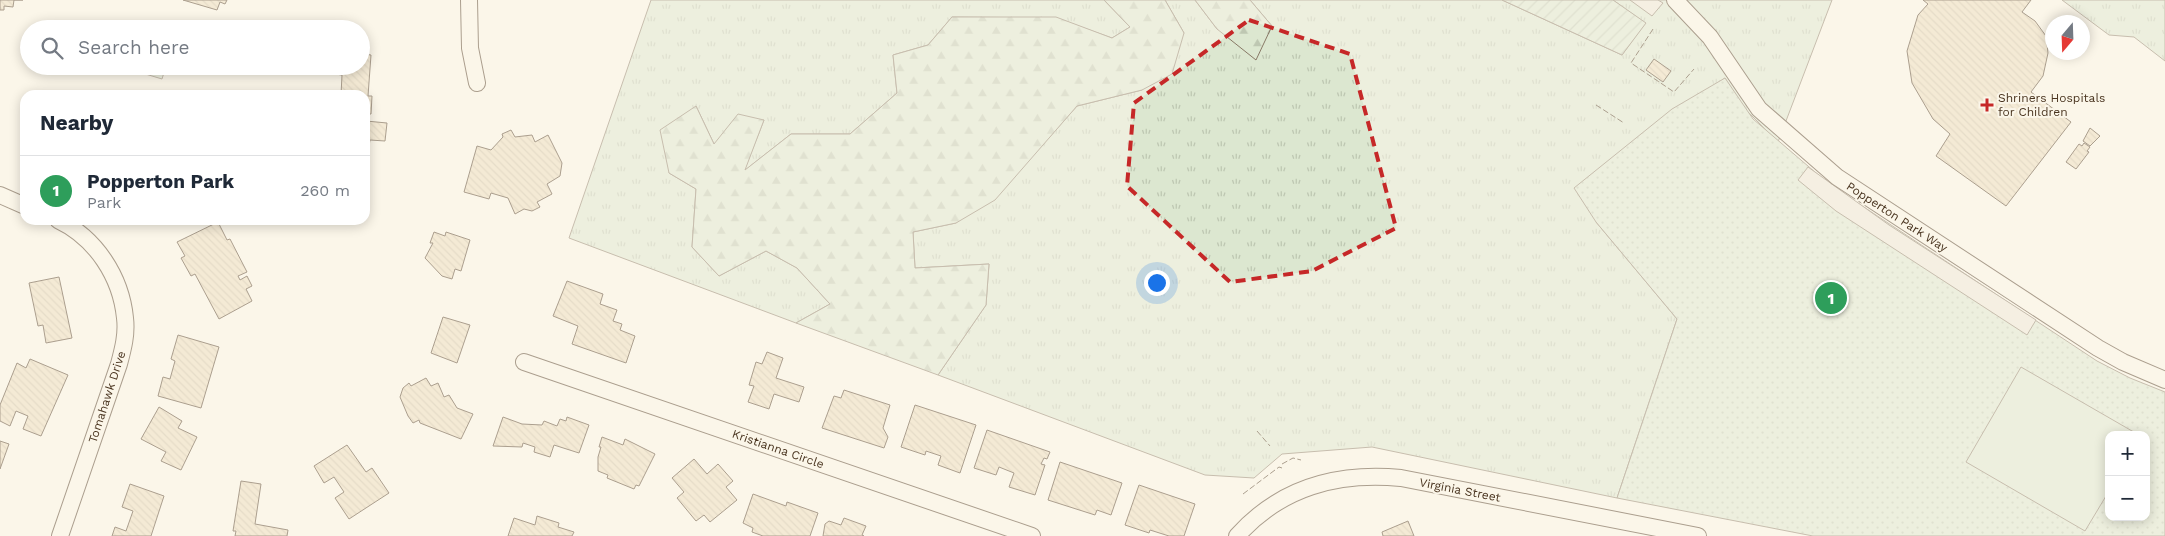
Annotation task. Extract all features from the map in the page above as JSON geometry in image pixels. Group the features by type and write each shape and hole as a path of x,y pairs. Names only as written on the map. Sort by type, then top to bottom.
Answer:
{"street":[{"path":"469,0 470,48 476,83"},
{"name":"Popperton Park Way","path":"1675,0 1710,37 1759,109 1837,177 2098,348 2122,362 2165,380"},
{"path":"0,195 20,204"},
{"name":"Tomahawk Drive","path":"60,536 119,364 126,320 122,296 112,274 99,253 82,235 66,225"},
{"name":"Kristianna Circle","path":"524,362 1032,536"},
{"name":"Virginia Street","path":"1237,536 1259,515 1299,491 1323,482 1372,476 1402,478 1698,536"}],"highlighted area":[{"path":"1249,20 1350,54 1396,228 1312,271 1230,282 1127,186 1134,103"}],"green space":[{"path":"651,0 1104,0 1130,27 1112,38 1056,18 952,17 928,45 893,55 897,93 850,134 791,134 744,171 764,120 714,144 696,106 669,173 696,189 692,247 719,276 766,251 797,268 830,304 796,323 569,238"},
{"path":"1104,0 1165,0 1184,33 1172,74 1142,90 1077,106 995,200 956,223 913,232 915,268 989,264 986,305 938,375 796,323 830,304 797,268 766,251 719,276 692,247 696,189 669,173 660,130 696,106 714,144 738,114 764,120 745,170 791,134 850,134 897,93 893,55 928,45 952,17 1056,17 1112,38 1130,27"},
{"path":"1165,0 1195,0 1217,29 1272,26 1250,0 1502,0 1622,55 1645,23 1613,0 1832,0 1778,142 1743,107 1725,78 1707,91 1596,222 1677,319 1617,498 1372,447 1282,454 1254,478 1205,475 938,375 986,305 989,264 915,268 913,232 956,223 1038,150 1077,106 1142,90 1184,33"},
{"path":"1195,0 1250,0 1272,26 1256,60 1217,29"},
{"path":"1502,0 1613,0 1646,23 1622,55"},
{"path":"2062,0 2165,0 2165,61 2134,37 2109,35 2090,21 2090,15 2082,15"},
{"path":"149,75 163,75 162,79"},
{"path":"1725,78 1753,119 1829,184 2097,361 2130,378 2165,392 2165,536 1813,536 1617,498 1677,319 1596,222 1574,188 1672,109"},
{"path":"2021,367 2132,431 2105,431 2105,498 2085,531 1966,462"}],"shaded area":[{"path":"1630,0 1658,0 1663,3 1652,16"},
{"path":"1808,167 1889,225 2036,320 2027,335 1836,211 1798,180"}],"building":[{"path":"0,0 14,0 13,7 4,6 4,10 0,10"},
{"path":"183,0 227,0 225,4 220,2 217,10"},
{"name":"Shriners Hospitals for Children","path":"1923,0 2031,0 2022,12 2035,21 2045,35 2046,60 2043,76 2031,92 2071,122 2006,206 1936,156 1950,134 1933,119 1912,83 1907,51 1918,15 1928,4"},
{"path":"1654,59 1671,71 1663,82 1646,70"},
{"path":"342,75 370,75 368,90 341,90"},
{"path":"370,96 372,96 371,114"},
{"path":"370,121 387,123 385,141 370,140"},
{"path":"2090,128 2100,136 2090,146 2083,141"},
{"path":"511,130 515,137 532,135 535,142 548,135 562,163 560,176 547,184 552,194 537,202 540,207 532,211 524,209 515,214 508,198 491,193 489,199 464,192 477,146 491,150 503,137 502,134"},
{"path":"2084,143 2090,147 2087,151 2089,152 2076,169 2066,162 2079,144 2082,146"},
{"path":"212,225 220,225 227,240 230,239 247,272 238,276 240,280 247,276 252,286 246,289 252,301 219,319 195,274 191,276 181,258 185,256 177,242"},
{"path":"434,232 445,236 446,232 470,240 461,271 455,269 452,279 442,276 425,258 433,243 430,243"},
{"path":"59,277 72,338 46,343 43,325 38,326 29,283"},
{"path":"567,281 603,294 600,304 617,310 613,321 622,324 620,330 635,336 626,363 572,344 578,326 553,316"},
{"path":"443,317 470,325 457,363 431,353"},
{"path":"178,335 219,347 201,408 158,396 163,377 170,379 175,361 171,359"},
{"path":"767,352 783,358 776,378 804,387 799,402 774,394 769,409 748,402 754,386 749,385 756,362 762,364"},
{"path":"30,359 68,375 41,436 23,429 28,416 16,411 10,426 0,421 0,405 17,363 26,368"},
{"path":"426,378 431,386 438,383 444,397 449,395 457,408 473,414 461,439 420,423 419,420 413,423 408,416 400,397 403,388 409,383 411,386"},
{"path":"844,390 890,405 883,428 888,437 884,448 822,428 834,396 841,398"},
{"path":"915,405 976,425 960,473 938,465 941,456 926,451 925,455 901,447"},
{"path":"159,407 182,421 178,428 197,437 181,470 161,461 166,452 141,439"},
{"path":"503,417 522,424 542,425 544,421 557,426 560,419 566,421 567,417 589,425 579,453 554,445 550,457 534,452 535,447 523,443 522,447 493,446"},
{"path":"987,430 1050,452 1047,459 1044,458 1041,464 1045,465 1035,495 1009,487 1014,473 999,467 996,475 974,468"},
{"path":"602,437 623,445 625,439 655,454 639,486 636,485 634,489 607,478 608,475 598,471 598,457 601,447 599,447"},
{"path":"0,441 9,444 0,469"},
{"path":"347,445 366,472 372,468 389,493 349,519 335,498 344,492 334,477 324,483 314,466"},
{"path":"694,459 707,474 718,464 733,481 726,487 737,500 710,522 704,515 696,521 677,498 684,492 672,478"},
{"path":"1060,462 1122,483 1111,515 1097,510 1095,515 1048,500"},
{"path":"241,481 261,484 255,524 288,530 287,536 235,536 236,531 233,531"},
{"path":"130,484 164,496 151,536 112,536 115,527 126,531 133,511 122,507"},
{"path":"1139,485 1195,504 1184,536 1169,536 1150,530 1149,533 1125,525"},
{"path":"753,494 786,506 787,502 818,513 810,536 763,536 752,532 753,528 743,523"},
{"path":"537,516 559,523 558,527 574,532 572,536 508,536 514,518 535,525"},
{"path":"844,518 866,526 862,535 864,536 823,536 825,524 829,521 841,525"},
{"path":"1408,521 1414,536 1383,536 1382,532"}],"fence":[{"path":"1653,29 1631,63 1674,92 1694,69"},
{"path":"1596,105 1624,123"},
{"path":"1257,431 1270,446"},
{"path":"1282,464 1293,458 1301,460"},
{"path":"1243,494 1279,467 1282,468"}],"place":[{"name":"Shriners Hospitals for Children","path":"1987,105"},
{"name":"Popperton Park","path":"1831,298"}]}
